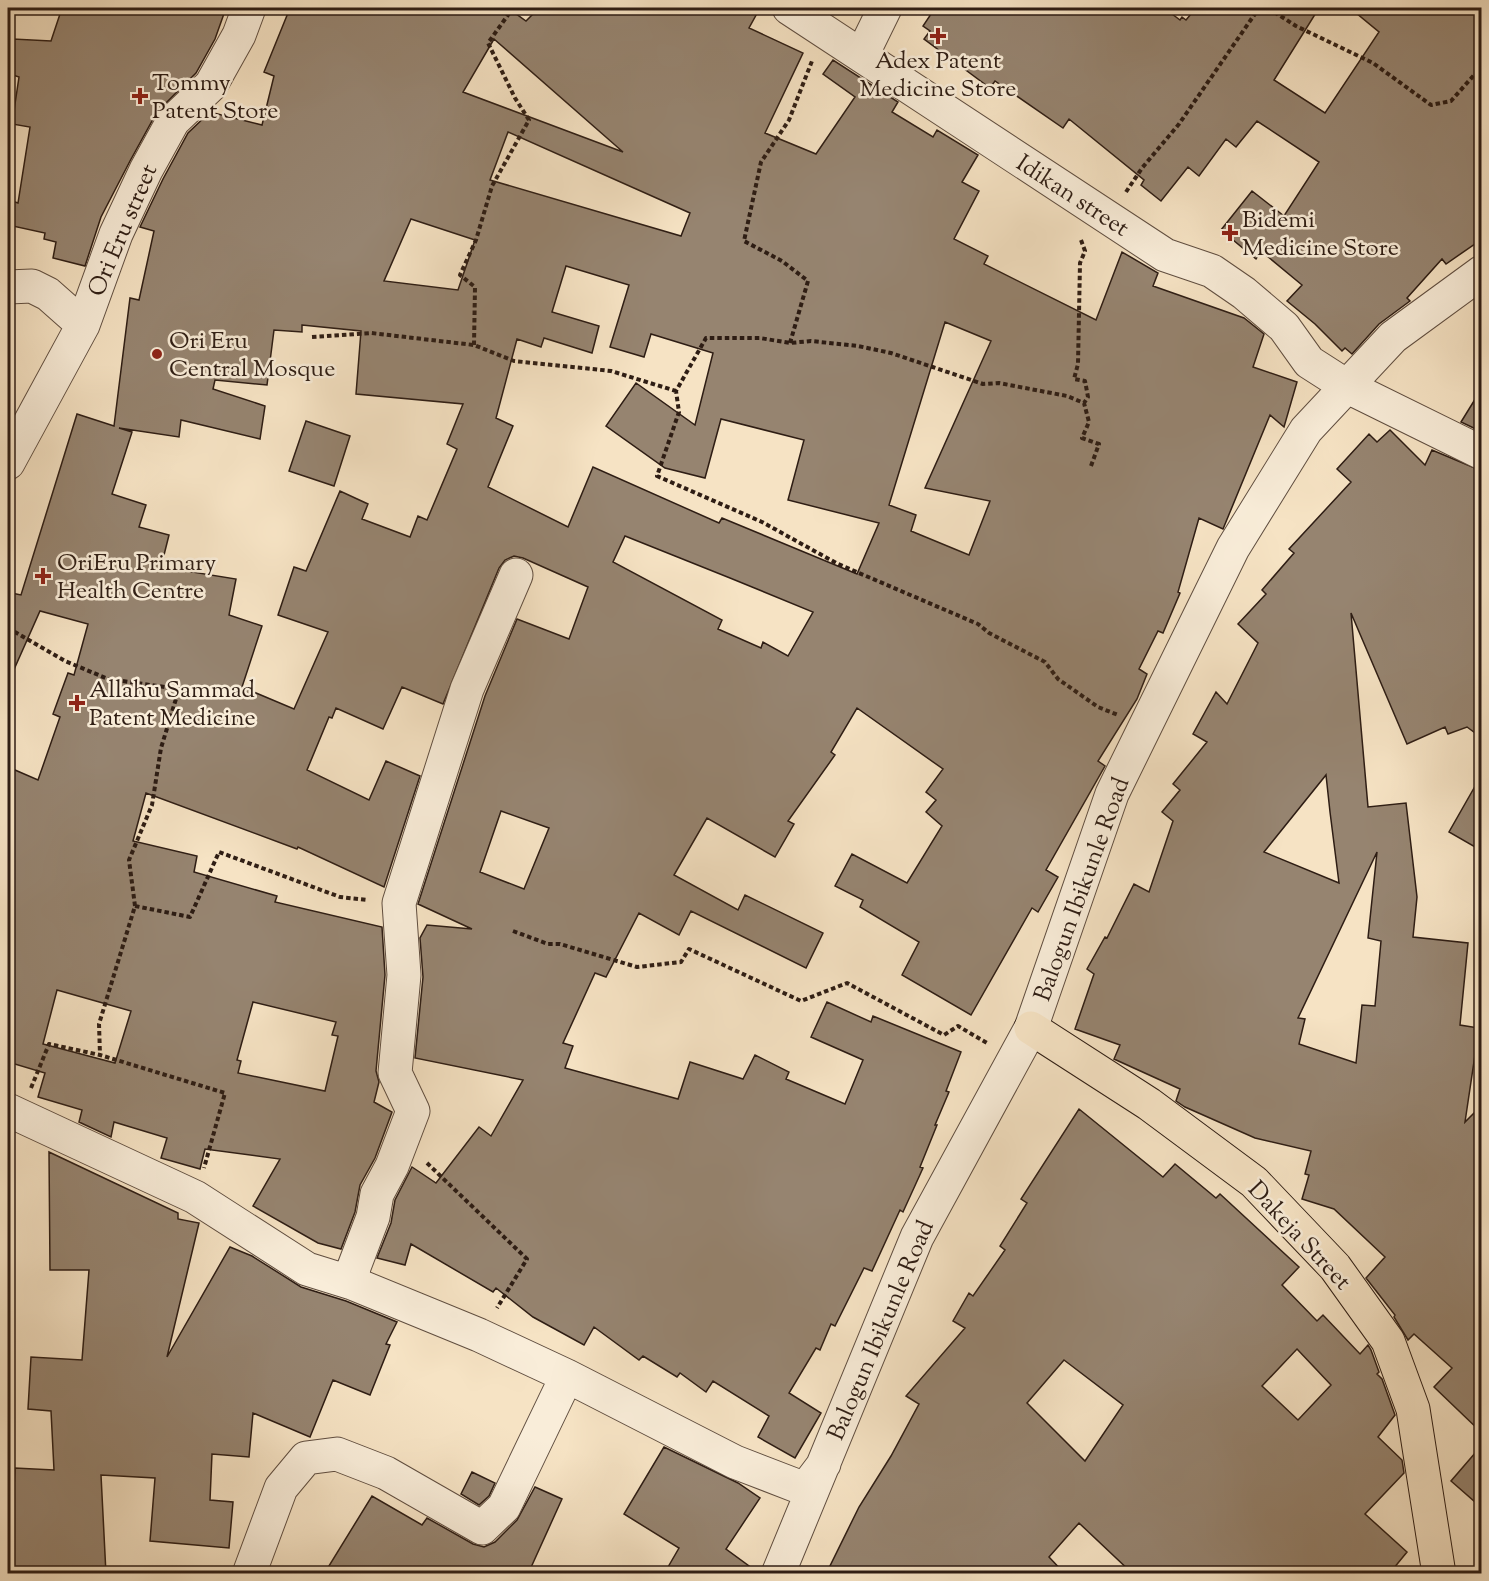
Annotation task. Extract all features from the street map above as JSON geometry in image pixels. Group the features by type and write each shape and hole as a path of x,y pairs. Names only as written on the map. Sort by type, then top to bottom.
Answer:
{"main road":[{"name":"Dakeja Street","path":"1031,1028 1149,1104 1254,1182 1335,1267 1388,1341 1413,1409 1439,1574"}],"street":[{"name":"Ori Eru street","path":"8,463 83,325 117,234 146,170 173,121 211,85 239,35 249,8"},
{"name":"Idikan street","path":"789,8 1165,255 1212,271 1244,293 1284,327 1309,362 1348,387 1482,453"},
{"path":"862,55 885,8"},
{"name":"Balogun Ibikunle Road","path":"778,1574 917,1237 1031,1028 1112,794 1233,548 1306,430 1393,337 1482,272"},
{"path":"8,287 32,286 48,294 83,325"},
{"path":"352,1283 354,1267 373,1217 377,1194 392,1166 413,1111 395,1073 404,975 399,903 467,689 516,576"},
{"path":"14,1113 195,1197 307,1269 352,1283 479,1335 567,1376 735,1462 805,1489 824,1464"},
{"path":"249,1574 281,1488 306,1458 337,1454 386,1473 482,1528 504,1507 567,1376"}],"path":[{"path":"474,345 475,287 460,275 476,240 492,186 529,120 515,99 488,43 513,8"},
{"path":"1109,218 1142,168 1179,124 1259,8"},
{"path":"1268,8 1296,26 1372,63 1431,105 1452,101 1482,66"},
{"path":"790,343 808,282 782,261 744,241 761,162 789,120 824,30"},
{"path":"1062,189 1085,251 1080,263 1078,364 1074,379 1085,381 1088,397 1084,403 1089,422 1082,438 1099,444 1091,466"},
{"path":"312,337 371,333 474,345 514,361 611,371 676,392"},
{"path":"1084,403 1067,396 999,383 982,384 880,351 811,340 790,343 760,338 706,338 676,392 679,412 657,476 762,522 838,564 978,624 988,633 1045,662 1058,679 1098,707 1146,727"},
{"path":"8,628 65,661 108,679 179,689 161,748 152,805 129,860 135,906 99,1024 100,1055"},
{"path":"135,906 190,917 219,852 339,897 399,903"},
{"path":"513,931 548,944 560,944 638,967 681,963 689,949 801,1000 847,983 944,1035 958,1026 1014,1059"},
{"path":"14,1113 49,1044 100,1055 225,1093 195,1197"},
{"path":"423,1157 429,1167 527,1259 479,1335"}],"building":[{"path":"62,8 226,8 215,39 196,73 157,112 130,161 101,217 85,266 53,258 56,242 44,239 45,233 8,225 12,201 18,203 30,127 12,124 19,77 10,74 13,39 51,41"},
{"path":"290,8 508,8 526,21 539,8 760,8 749,28 803,53 765,133 816,154 855,97 823,74 833,60 898,102 892,112 933,137 937,130 978,155 962,182 979,191 954,239 988,256 984,264 1096,320 1122,252 1158,273 1153,286 1244,318 1264,334 1253,367 1297,382 1284,427 1270,415 1223,529 1199,518 1178,592 1180,593 1163,633 1158,631 1139,669 1147,674 1137,699 1098,761 1105,766 1046,870 1058,877 1038,912 1032,908 971,1015 902,975 919,942 860,907 863,900 835,886 852,854 907,883 942,826 926,812 936,800 926,792 943,769 857,708 831,752 835,755 788,821 794,824 775,857 707,818 674,875 738,910 745,895 823,933 806,968 691,911 679,935 639,913 606,977 595,973 563,1043 573,1046 565,1068 678,1099 690,1062 743,1079 755,1055 789,1072 786,1079 845,1104 863,1060 811,1037 827,1002 871,1022 873,1016 961,1052 946,1091 949,1092 920,1167 923,1168 903,1212 900,1210 872,1271 864,1268 835,1326 831,1324 820,1350 816,1348 789,1393 821,1413 795,1458 758,1437 769,1416 713,1381 706,1392 680,1373 677,1377 643,1356 639,1360 594,1327 584,1345 533,1317 496,1288 493,1292 411,1244 405,1265 377,1258 391,1223 395,1200 412,1167 436,1183 479,1127 491,1136 523,1080 415,1058 423,977 420,938 427,925 472,929 418,904 485,696 517,619 569,639 588,587 523,558 514,556 505,560 499,568 443,704 402,687 383,729 336,708 332,718 329,717 307,770 369,800 386,761 420,776 384,887 298,847 297,849 146,793 133,841 197,856 194,872 277,896 275,902 382,927 385,975 376,1071 379,1082 374,1102 392,1112 375,1158 360,1185 355,1212 341,1249 318,1243 253,1206 280,1159 205,1149 200,1169 161,1158 167,1138 114,1122 111,1137 79,1122 82,1110 38,1097 45,1073 8,1062 8,767 38,780 60,717 53,714 68,673 74,675 88,624 40,611 8,683 8,605 11,593 21,595 77,414 114,426 130,298 139,300 154,231 140,227 163,179 188,133 210,112 262,125 274,76 264,72","holes":["494,39 623,152 463,92","508,132 690,213 681,236 490,180","411,219 475,240 458,290 384,281","566,266 629,285 610,347 644,357 651,334 713,353 695,425 636,383 606,426 665,468 705,478 721,419 804,440 788,500 879,523 857,574 722,518 719,523 593,467 568,527 488,487 513,426 496,418 517,339 541,347 544,338 592,353 599,326 552,312","945,322 991,341 925,488 990,501 969,555 911,531 916,515 889,505","302,325 361,331 356,394 463,404 447,444 457,449 427,520 418,516 410,537 362,519 368,504 340,491 306,571 294,567 278,615 328,632 294,709 242,687 262,626 229,615 236,579 161,567 169,535 139,527 146,505 112,494 132,432 119,428 179,437 181,420 260,439 265,406 213,389 215,380 267,385 274,330 302,332","625,536 813,612 788,656 763,642 761,648 718,629 722,620 613,562","501,811 549,828 524,889 480,872","57,990 131,1011 115,1063 43,1044","253,1002 336,1022 332,1035 338,1036 325,1091 238,1073 241,1061 237,1060"]},
{"path":"935,8 1164,8 1180,20 1182,17 1186,20 1196,8 1319,8 1274,80 1325,113 1379,32 1350,8 1482,8 1482,239 1446,264 1442,259 1407,298 1410,301 1379,324 1352,354 1345,348 1342,351 1315,324 1287,301 1302,285 1261,251 1256,259 1221,230 1252,191 1284,216 1319,162 1257,121 1236,147 1226,139 1199,176 1188,167 1161,201 1141,185 1144,180 1069,119 1063,128 995,81 990,88 924,39 930,31 923,26"},
{"path":"1482,388 1482,432 1461,422"},
{"path":"306,421 350,436 334,486 289,471"},
{"path":"1390,430 1425,465 1432,450 1482,471 1482,738 1467,727 1448,734 1445,727 1407,744 1351,613 1368,807 1406,803 1417,897 1413,937 1468,943 1460,1025 1479,1028 1465,1122 1482,1105 1482,1433 1434,1387 1452,1368 1414,1334 1408,1340 1394,1317 1395,1315 1366,1278 1385,1257 1334,1209 1302,1199 1309,1175 1305,1174 1311,1151 1255,1138 1185,1107 1176,1101 1180,1089 1114,1059 1120,1045 1075,1029 1094,974 1087,969 1105,937 1107,938 1134,884 1149,892 1173,821 1162,812 1180,790 1173,784 1207,742 1193,734 1216,692 1227,704 1258,643 1238,624 1266,594 1262,590 1294,553 1289,549 1351,482 1337,469 1369,434 1377,442","holes":["1326,775 1330,812 1339,883 1264,852","1377,852 1368,938 1381,941 1375,1006 1362,1005 1356,1063 1299,1044 1305,1019 1298,1018"]},
{"path":"1482,774 1482,851 1449,832"},
{"path":"1079,1109 1163,1177 1175,1164 1216,1198 1220,1194 1299,1267 1282,1285 1317,1321 1323,1315 1360,1354 1368,1345 1379,1372 1377,1374 1382,1379 1395,1415 1378,1437 1402,1460 1404,1473 1365,1514 1407,1552 1389,1574 1133,1574 1079,1523 1049,1557 1065,1574 847,1574 830,1566 859,1507 891,1456 919,1404 906,1396 965,1328 953,1321 969,1293 973,1296 1005,1250 1000,1246 1027,1203 1021,1199","holes":["1297,1349 1331,1385 1298,1420 1262,1386","1064,1360 1123,1405 1085,1461 1027,1403"]},
{"path":"49,1152 178,1213 178,1219 199,1223 167,1357 230,1247 252,1256 301,1287 346,1301 397,1322 386,1344 390,1345 370,1395 333,1380 310,1437 253,1413 249,1457 212,1454 210,1500 233,1502 229,1548 150,1541 155,1478 101,1475 106,1574 8,1574 8,1508 13,1508 15,1468 54,1470 51,1411 28,1409 31,1357 82,1360 89,1270 50,1270"},
{"path":"1482,1445 1482,1508 1451,1481"},
{"path":"664,1447 738,1483 760,1498 726,1549 760,1574 664,1574 679,1548 624,1514"},
{"path":"472,1472 495,1483 489,1496 479,1505 461,1494"},
{"path":"535,1487 562,1499 528,1574 324,1574 372,1496 422,1525 427,1518 473,1544 484,1547 495,1542 517,1520"}],"place":[{"name":"Adex Patent Medicine Store","path":"938,36"},
{"name":"Tommy Patent Store","path":"140,96"},
{"name":"Bidemi Medicine Store","path":"1230,233"},
{"name":"Ori Eru Central Mosque","path":"157,354"},
{"name":"OriEru Primary Health Centre","path":"43,576"},
{"name":"Allahu Sammad Patent Medicine","path":"77,703"}]}
